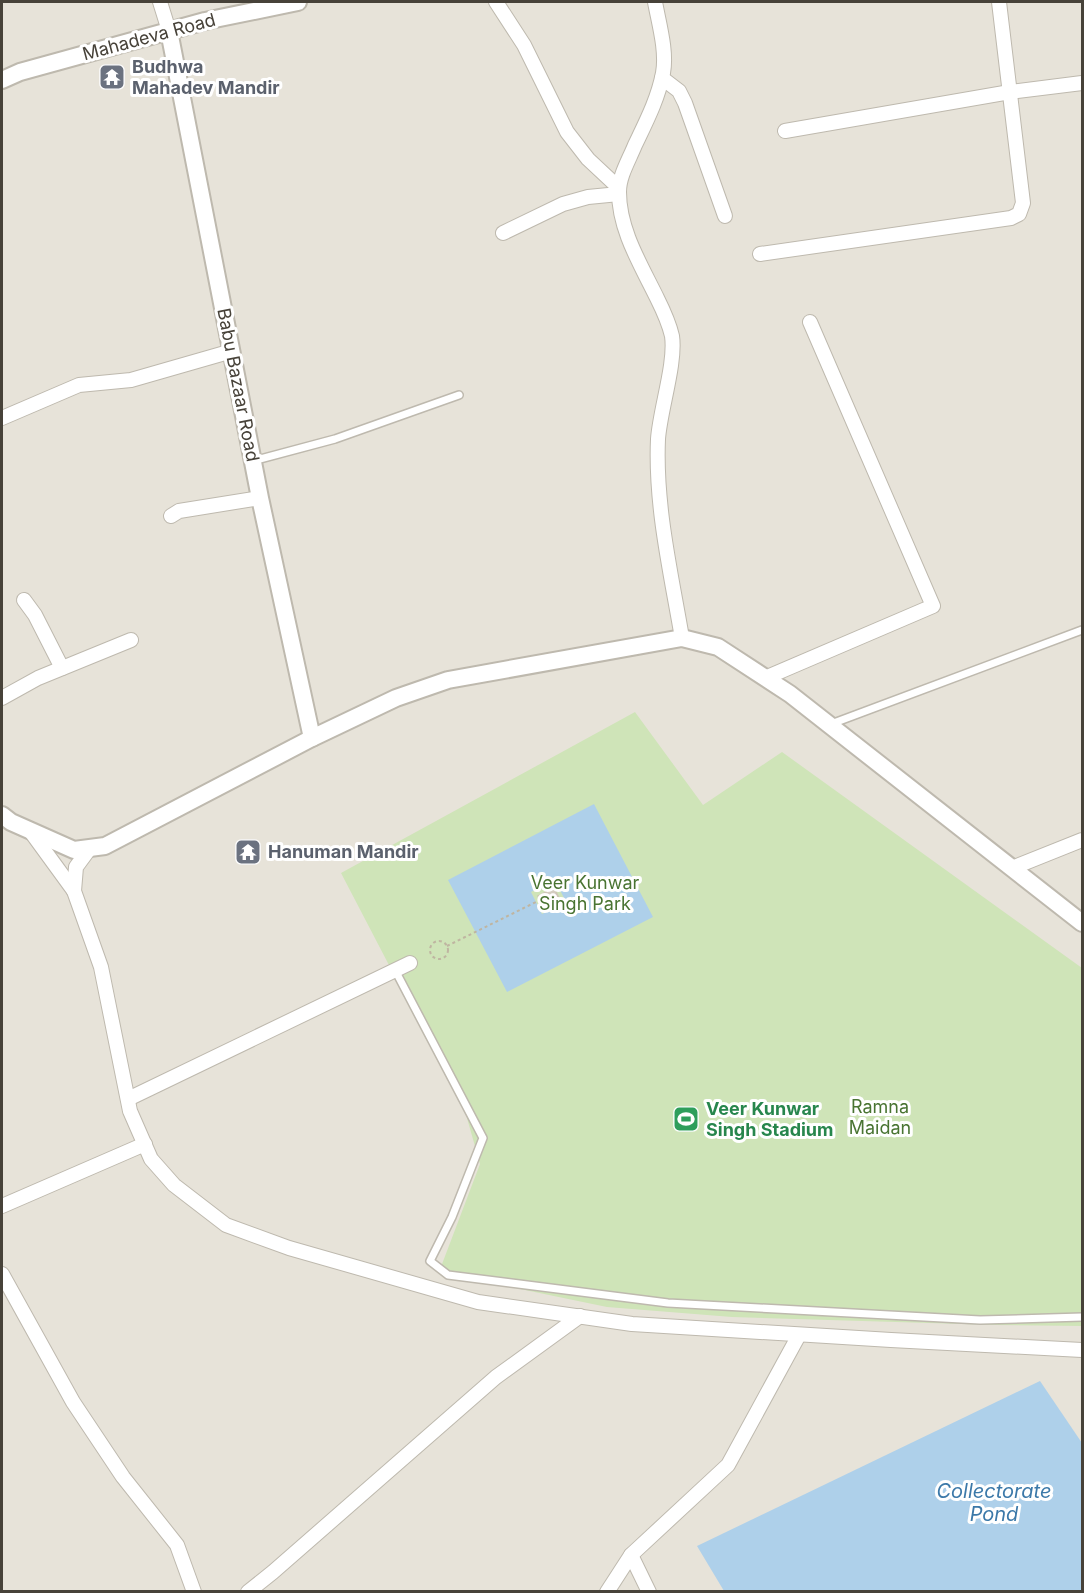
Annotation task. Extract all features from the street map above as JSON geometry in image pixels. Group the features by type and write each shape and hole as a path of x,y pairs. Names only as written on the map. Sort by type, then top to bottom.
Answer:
{"street":[{"path":"160,2 169,31"},
{"name":"Mahadeva Road","path":"2,80 20,72 205,21 298,2"},
{"path":"496,2 524,45 567,132 588,159 619,191"},
{"path":"655,2 663,53 662,78 648,119 624,170 619,191 619,209 628,238 666,316 672,336 672,351 658,438 658,470 663,520 682,638"},
{"path":"760,254 1011,218 1019,214 1023,203 999,2"},
{"name":"Babu Bazaar Road","path":"169,31 260,498 312,738"},
{"path":"662,78 678,92 685,103 725,216"},
{"path":"785,131 1010,92 1083,83"},
{"path":"503,232 574,200 619,191"},
{"path":"765,678 933,606 810,322"},
{"path":"2,418 79,385 131,380 232,351"},
{"path":"171,516 179,511 260,498"},
{"path":"24,600 35,615 62,668"},
{"path":"2,816 31,832 74,850 105,846 312,738 396,698 448,680 682,638 718,647 765,678 829,725 1083,923"},
{"path":"2,698 38,678 131,640"},
{"path":"31,832 74,891 101,967 130,1111 151,1159 174,1185 226,1225 289,1248 478,1302 632,1324 1083,1350"},
{"path":"1012,868 1083,840"},
{"path":"74,891 76,867 90,848"},
{"path":"128,1100 410,963"},
{"path":"2,1206 145,1144"},
{"path":"2,1275 74,1402 123,1477 177,1545 195,1592"},
{"path":"248,1592 496,1377 580,1316"},
{"path":"607,1592 631,1555 728,1465 799,1335"},
{"path":"631,1555 649,1592"}],"lane":[{"path":"253,461 335,439 459,395"},
{"path":"829,725 1083,630"},
{"path":"395,970 483,1138 452,1217 430,1262 448,1275 668,1303 980,1320 1083,1317"}],"path":[{"path":"447,946 540,900"},
{"path":"437,941 447,946 447,954 443,958 435,958 431,953 430,948 437,941"}],"shaded area":[{"path":"2,2 1082,2 1082,1591 2,1591"}],"green space":[{"name":"Ramna Maidan","path":"635,712 703,805 782,752 1082,968 1082,1326 732,1317 607,1307 439,1272 480,1164 465,1111 341,873"}],"water":[{"path":"594,804 653,917 507,992 448,880","holes":["555,880 566,902 542,914 531,892"]},
{"name":"Collectorate Pond","path":"1040,1381 1082,1443 1082,1591 724,1591 697,1546"}],"building":[{"path":"554,888 560,900 545,908 538,896"}],"place":[{"name":"Budhwa Mahadev Mandir","path":"112,77"},
{"name":"Hanuman Mandir","path":"248,852"},
{"name":"Veer Kunwar Singh Stadium","path":"686,1119"}],"park label":[{"name":"Veer Kunwar Singh Park","path":"585,893"}]}
